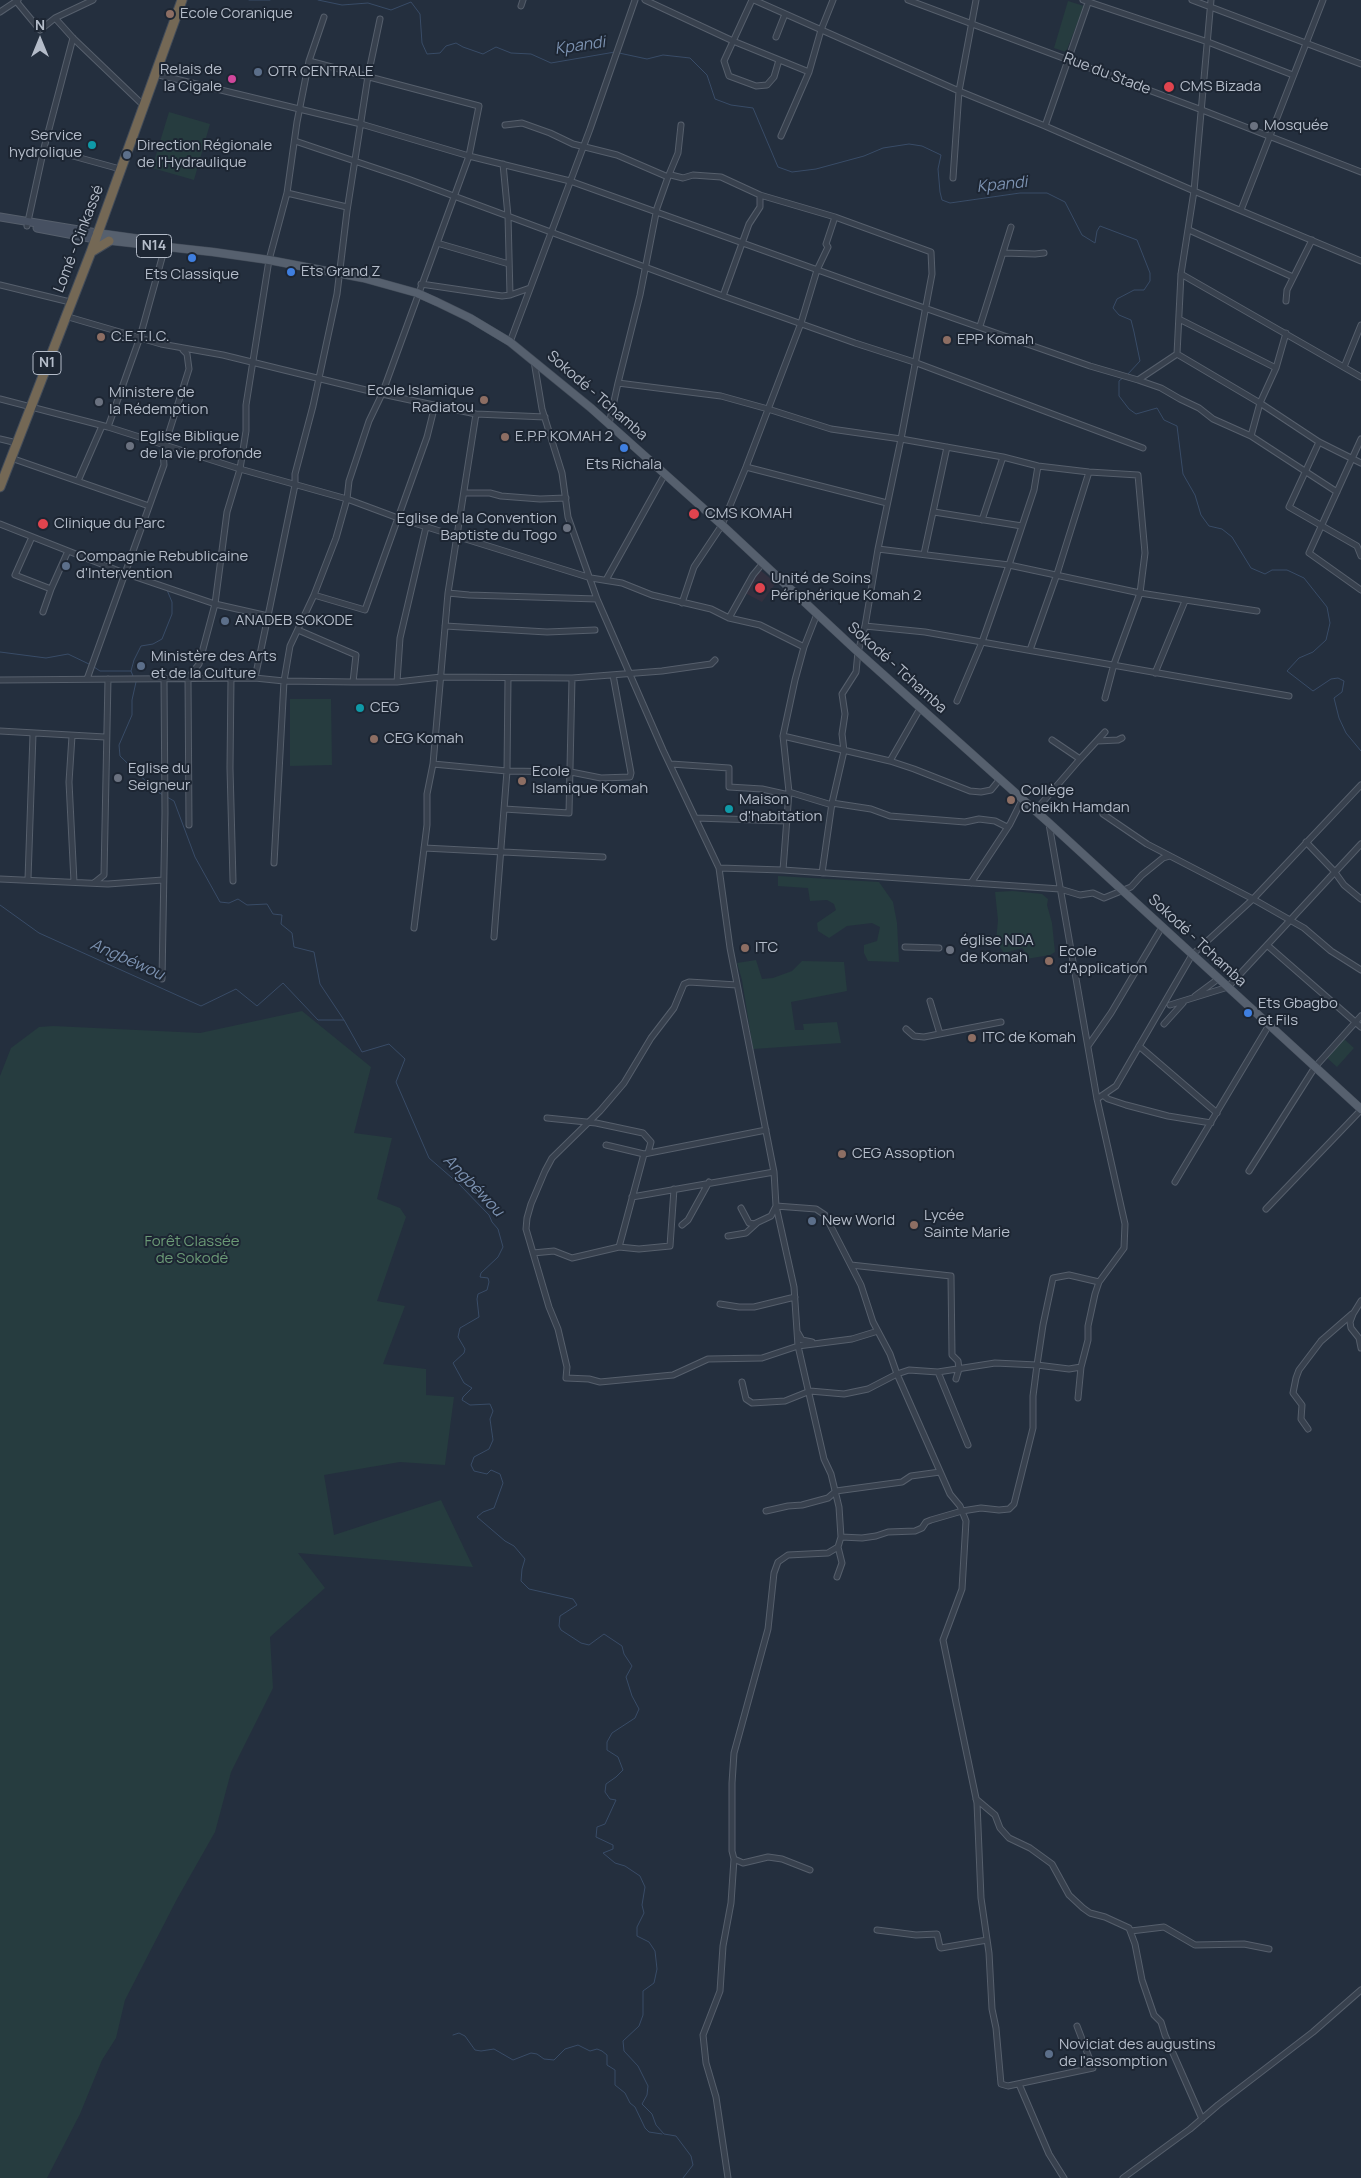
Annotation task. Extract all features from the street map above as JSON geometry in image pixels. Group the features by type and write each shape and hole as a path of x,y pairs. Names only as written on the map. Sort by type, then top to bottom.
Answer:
{"highway":[{"name":"Lomé - Cinkassé","path":"0,487 96,236 182,0"},
{"path":"90,252 108,241"}],"main road":[{"path":"0,217 27,224 96,236"},
{"path":"0,222 27,224"},
{"name":"Sokodé - Tchamba","path":"96,236 108,241 213,252 339,272 417,293 470,318 510,342 609,424 722,525 858,652 1049,823 1361,1110"},
{"name":"Sokodé - Tchamba","path":"96,236 196,247 213,252"}],"street":[{"path":"0,12 17,1 40,30 55,18 93,0"},
{"path":"510,342 584,146 635,0"},
{"path":"645,0 733,41 809,72"},
{"path":"780,60 774,77 767,85 756,86 729,76 724,61 753,0 959,91 1361,261"},
{"path":"781,136 809,72 821,30 833,0"},
{"name":"Rue du Stade","path":"908,0 1202,110 1361,172"},
{"path":"953,178 959,91 976,0"},
{"path":"1192,0 1361,64"},
{"path":"1177,354 1181,274 1194,191 1211,0"},
{"path":"1241,210 1323,0"},
{"path":"1045,126 1086,1 1208,42 1293,75"},
{"path":"776,38 785,14"},
{"path":"189,825 188,678 199,664 215,604 227,512 240,469 246,431 246,405 269,260 287,193 299,110 310,61 324,17"},
{"path":"55,18 73,38 143,105"},
{"path":"255,678 296,474 319,380 337,294 347,207 368,76 380,19"},
{"path":"27,224 44,148 73,38"},
{"path":"274,863 284,681 290,646 314,595 336,538 347,499 349,481 369,421 382,394 417,293 469,156 479,106 310,61"},
{"path":"155,74 361,124 469,156 570,181 1090,366 1161,388 1200,408 1213,419 1251,436 1337,492"},
{"path":"505,125 522,123 573,144 617,155 669,176 683,178 694,175 721,177 760,195 835,216 931,252 932,274 878,549 865,626 858,652 856,672 842,694 845,714 842,734 844,751 832,804 822,873"},
{"path":"609,424 657,212 680,144 681,125"},
{"path":"294,140 508,216 723,296 914,362 1143,448"},
{"path":"44,148 120,169"},
{"path":"503,164 508,216 510,295"},
{"path":"287,193 347,207"},
{"path":"723,296 749,224 760,207 760,195"},
{"path":"682,603 694,567 722,525 746,468 801,323 817,270 828,247 826,244 835,216"},
{"path":"980,326 1011,227"},
{"path":"1189,230 1293,277"},
{"path":"1286,301 1286,293 1312,240"},
{"path":"437,243 509,264"},
{"path":"78,481 105,426 140,336 165,247"},
{"path":"1004,253 1044,253"},
{"path":"1181,274 1361,377"},
{"path":"422,284 510,295 530,288"},
{"path":"0,285 70,302"},
{"path":"65,316 140,336 183,350 194,349 319,380 476,414 545,417"},
{"path":"1179,319 1276,368"},
{"path":"1344,367 1361,325"},
{"path":"1251,436 1260,403 1276,368 1286,333"},
{"path":"86,679 164,465 163,451 189,369 187,354 183,350"},
{"path":"1135,379 1177,354"},
{"path":"1177,354 1260,403 1319,442 1353,457 1361,463"},
{"path":"534,361 545,417 562,473 568,517 597,599 629,674 719,868 738,986 774,1172 776,1206 783,1243 789,1257 795,1297 798,1346 810,1391 824,1458 836,1491 841,1537 838,1547 842,1562 837,1577"},
{"path":"618,383 720,396 831,429 1003,457 1038,466 1088,472 1138,474 1145,553 1140,593 1114,664 1104,698"},
{"path":"0,399 105,426 240,469 347,499 426,528 591,578 622,584 652,595 711,609 729,618 760,625 804,647"},
{"path":"314,595 365,610 427,437 435,405"},
{"path":"414,928 427,824 427,794 433,764 448,593 476,414"},
{"path":"0,439 17,443"},
{"path":"1361,439 1309,553 1361,590"},
{"path":"1319,442 1289,507 1357,546 1361,556"},
{"path":"924,554 947,447"},
{"path":"982,520 1003,457"},
{"path":"11,458 149,506"},
{"path":"957,701 982,642 1009,564 1034,490 1038,466"},
{"path":"746,468 887,502"},
{"path":"1030,650 1057,574 1088,472"},
{"path":"606,580 665,474"},
{"path":"464,493 490,493 501,496 540,499 566,498"},
{"path":"934,512 1022,526"},
{"path":"0,524 124,573 215,604 268,616"},
{"path":"398,682 400,638 426,528"},
{"path":"32,537 16,576 51,589"},
{"path":"878,549 1009,564 1140,593 1226,604 1257,611"},
{"path":"43,612 68,551"},
{"path":"729,618 753,575 763,563"},
{"path":"448,593 477,596 597,599"},
{"path":"1155,673 1185,600"},
{"path":"783,870 789,793 784,736 794,680 817,614"},
{"path":"445,626 547,632 595,630"},
{"path":"865,626 925,632 1289,696"},
{"path":"298,630 356,655 353,682"},
{"path":"0,680 255,678 284,681 398,682 441,677 572,678 629,674 711,664 715,660"},
{"path":"433,764 507,771 571,772 601,778 630,777 613,675"},
{"path":"162,979 165,912 163,880 165,813 164,678"},
{"path":"231,678 230,768 233,880"},
{"path":"504,810 569,813 572,678"},
{"path":"108,679 105,737 104,875 108,884"},
{"path":"494,937 507,771 508,679"},
{"path":"890,761 918,712"},
{"path":"0,731 105,737"},
{"path":"1035,811 1105,732"},
{"path":"28,880 32,734"},
{"path":"72,736 69,782 74,882"},
{"path":"784,736 890,761 970,791 981,792 991,790 1000,779"},
{"path":"1097,742 1122,738"},
{"path":"1052,740 1080,759"},
{"path":"671,764 729,768 730,787 789,793 832,804 870,809 890,816 965,822 979,818 995,821 1007,827"},
{"path":"1097,1099 1116,1086 1192,955 1253,898 1361,785"},
{"path":"971,883 1022,800"},
{"path":"1103,814 1147,844 1253,898 1304,928 1331,951 1361,970"},
{"path":"696,818 787,821"},
{"path":"1049,823 1097,1099 1125,1224 1124,1248 1099,1282 1088,1326 1088,1340 1081,1367 1078,1398"},
{"path":"1306,842 1334,871 1344,885 1361,899"},
{"path":"1170,1005 1228,987 1361,844"},
{"path":"424,848 603,857"},
{"path":"719,868 783,870 1060,888 1080,895 1093,893 1104,898 1131,887 1163,858 1170,856"},
{"path":"94,883 104,875"},
{"path":"0,878 108,884 163,880"},
{"path":"1088,1046 1112,1013 1162,927"},
{"path":"1267,945 1361,1027"},
{"path":"905,947 939,948"},
{"path":"1164,1024 1185,1001 1218,979"},
{"path":"738,986 689,982 684,984 674,1008 651,1038 624,1083 588,1123 552,1158 540,1180 527,1218 526,1229 549,1307 558,1329 566,1367 566,1378 589,1379 600,1382 673,1374 708,1359 762,1358 798,1346 852,1339 878,1331"},
{"path":"1166,1000 1173,1012"},
{"path":"930,1001 940,1034"},
{"path":"1249,1171 1315,1067 1361,1016"},
{"path":"906,1029 914,1036 940,1034 1000,1022"},
{"path":"1175,1182 1269,1025"},
{"path":"1139,1046 1217,1113"},
{"path":"1103,1095 1108,1099 1126,1105 1168,1116 1211,1123"},
{"path":"1266,1209 1361,1110"},
{"path":"547,1118 643,1133 651,1142 632,1197 624,1236 619,1248"},
{"path":"606,1145 646,1153 766,1130"},
{"path":"632,1197 774,1172"},
{"path":"682,1225 688,1220 709,1182"},
{"path":"533,1253 554,1251 572,1258 619,1248 639,1249 670,1246 674,1189"},
{"path":"728,1236 746,1233 758,1223 771,1216 776,1206"},
{"path":"776,1206 819,1210 825,1215 861,1285 878,1331 890,1354 940,1472 966,1521 967,1534 962,1590 943,1640 979,1822 978,1857 981,1898 988,1940 992,2009 1001,2084 1008,2086 1093,2068 1077,2026"},
{"path":"741,1208 749,1223 758,1223"},
{"path":"851,1265 951,1276 952,1355 958,1361 959,1369 956,1378"},
{"path":"841,1537 862,1538 888,1532 914,1531 922,1528 926,1522 962,1511 981,1508 1008,1509 1014,1504 1033,1428 1037,1364 1053,1278 1069,1276 1099,1282"},
{"path":"720,1304 754,1307 795,1297"},
{"path":"1308,1429 1301,1418 1302,1405 1293,1393 1299,1370 1321,1341 1352,1314 1361,1301"},
{"path":"1352,1314 1351,1328 1359,1338 1361,1348"},
{"path":"797,1331 802,1340 825,1342"},
{"path":"742,1382 746,1399 752,1404 785,1402 810,1391 844,1394 868,1389 909,1370 938,1372 995,1364 1037,1364 1069,1369 1081,1367"},
{"path":"938,1372 968,1445"},
{"path":"766,1511 802,1505 828,1498 836,1491 902,1482 911,1476 940,1472"},
{"path":"728,2178 716,2097 706,2063 703,2035 720,1991 723,1946 731,1903 734,1859 732,1851 732,1783 734,1753 768,1629 774,1572 778,1562 788,1555 828,1553 838,1547"},
{"path":"975,1798 995,1815 1000,1828 1009,1838 1035,1851 1052,1864 1069,1895 1083,1908 1090,1913 1126,1925 1131,1931 1142,1980 1154,2015 1161,2022 1165,2035 1174,2051 1186,2086 1202,2119"},
{"path":"734,1859 743,1863 768,1857 782,1859 810,1870"},
{"path":"1131,1931 1164,1927 1196,1945 1244,1944 1269,1949"},
{"path":"877,1930 916,1935 937,1934 940,1948 988,1940"},
{"path":"1123,2178 1313,2032 1361,1990"},
{"path":"1019,2084 1049,2154 1064,2178"}],"shaded area":[{"name":"Unité de Soins Périphérique Komah 2","path":"760,570 776,583 762,602 745,593"}],"green space":[{"path":"1068,1 1084,6 1066,52 1054,48"},
{"path":"169,112 210,124 194,180 152,168"},
{"path":"290,699 331,699 332,765 290,766"},
{"path":"778,876 879,882 893,902 897,923 899,962 868,961 864,953 864,945 877,941 880,927 872,923 847,926 829,938 818,931 817,923 836,910 834,904 827,900 810,901 808,888 778,886"},
{"path":"1013,891 1042,894 1048,899 1047,905 1052,923 1055,952 1050,955 1026,959 1022,948 1004,953 996,941 998,920 995,892"},
{"path":"756,960 762,979 773,978 792,971 802,961 844,962 847,991 791,1002 795,1030 804,1030 803,1024 837,1022 841,1043 753,1049 742,980 737,963"},
{"name":"Forêt Classée de Sokodé","path":"302,1011 371,1067 354,1133 392,1138 377,1199 400,1208 406,1217 377,1301 405,1306 383,1364 426,1369 426,1395 454,1397 445,1465 400,1462 324,1475 334,1535 441,1500 473,1567 298,1553 325,1588 270,1637 273,1688 231,1772 215,1832 177,1899 125,2000 116,2038 102,2060 80,2114 47,2178 0,2178 0,1076 11,1048 39,1027 53,1026 200,1033"},
{"path":"1344,1039 1354,1048 1337,1067 1326,1057"}],"waterway":[{"name":"Kpandi","path":"249,0 270,0"},
{"name":"Kpandi","path":"318,0 342,5 368,3 391,10 411,2 420,14 422,43 427,54 440,53 446,46 456,43 483,54 496,47 511,53 531,54 551,63 615,52"},
{"name":"Kpandi","path":"619,53 647,59 663,55 690,58 707,75 715,99 731,105 753,108 778,167 792,172 816,169 864,156 883,148 909,144 922,146 941,155 938,169 942,200 950,203 1020,193 1047,193 1065,202 1082,235 1095,243 1100,226 1137,240 1150,273 1150,281 1144,290 1134,290 1117,299 1113,308 1119,315 1131,320 1134,332 1140,361 1127,375"},
{"name":"Kpandi","path":"1124,377 1119,381 1119,396 1129,409 1136,414 1157,408 1164,420 1177,426 1183,474 1195,495 1201,515 1209,526 1222,529 1232,537 1251,568 1265,574 1272,570 1287,570 1304,578 1327,607 1330,623 1326,640 1313,652 1299,658 1287,671 1313,691 1331,679 1338,678 1344,681 1342,692 1334,698 1339,718 1346,733 1361,751"},
{"path":"131,671 141,646 153,644 162,639 172,614 172,602 167,590"},
{"path":"0,652 46,658 68,654 91,665"},
{"path":"94,667 100,671 131,671 133,676"},
{"path":"136,682 132,700 132,715 119,745 120,756 156,791 163,795"},
{"path":"167,797 174,801 195,857 220,902 229,903 238,899 247,905 267,904 273,914 282,915 281,924 292,933 294,947 314,952 320,984 344,1020"},
{"name":"Angbéwou","path":"0,905 39,933 201,1006 236,989 257,1006 283,983 318,1020 344,1020 362,1052 389,1044 405,1059 396,1082 429,1158 459,1184 489,1215 498,1229 503,1247 498,1257 481,1273 480,1277 488,1278 489,1282 487,1290 478,1294 479,1317 460,1328 458,1337 465,1349 464,1353 453,1363 464,1383 472,1388 462,1400 470,1405 490,1404 493,1411 490,1419 493,1440 489,1449 474,1457 471,1465 474,1471 487,1474 491,1470 500,1474 503,1483 494,1508 483,1512 477,1517 505,1541 514,1546 525,1559 521,1581 529,1589 573,1599 577,1605 560,1616 559,1626 561,1630 581,1643 589,1645 604,1634 622,1646 624,1654 632,1666 626,1677 632,1696 639,1709 635,1718 612,1733 607,1742 607,1750 618,1757 623,1770 606,1784 605,1792 610,1799 616,1800 605,1824 597,1827 596,1837 613,1845 613,1849 603,1853 615,1863 625,1866 640,1876 645,1887 642,1905 644,1913 637,1927 637,1936 649,1942 655,1951 657,1969 654,1983 643,1991 643,2015 639,2026 623,2041 624,2051 638,2066 648,2086 647,2095 642,2104 652,2114 656,2125 664,2134 676,2136 691,2156 693,2165 683,2178"},
{"path":"453,2035 459,2033 465,2036 475,2050 494,2049 513,2060 531,2053 537,2054 544,2059 554,2060 565,2049 578,2045 590,2051 597,2049 602,2051 607,2055 607,2065 615,2070 615,2085 625,2093 630,2103 635,2107 645,2128 649,2132 662,2134"}],"place":[{"name":"Ecole Coranique","path":"170,14"},
{"name":"OTR CENTRALE","path":"258,72"},
{"name":"Relais de la Cigale","path":"232,79"},
{"name":"CMS Bizada","path":"1169,87"},
{"name":"Mosquée","path":"1254,126"},
{"name":"Service hydrolique","path":"92,145"},
{"name":"Direction Régionale de l'Hydraulique","path":"127,155"},
{"name":"Ets Classique","path":"192,258"},
{"name":"Ets Grand Z","path":"291,272"},
{"name":"C.E.T.I.C.","path":"101,337"},
{"name":"EPP Komah","path":"947,340"},
{"name":"Ecole Islamique Radiatou","path":"484,400"},
{"name":"Ministere de la Rédemption","path":"99,402"},
{"name":"E.P.P KOMAH 2","path":"505,437"},
{"name":"Eglise Biblique de la vie profonde","path":"130,446"},
{"name":"Ets Richala","path":"624,448"},
{"name":"CMS KOMAH","path":"694,514"},
{"name":"Clinique du Parc","path":"43,524"},
{"name":"Eglise de la Convention Baptiste du Togo","path":"567,528"},
{"name":"Compagnie Rebublicaine d'Intervention","path":"66,566"},
{"name":"Unité de Soins Périphérique Komah 2","path":"760,588"},
{"name":"ANADEB SOKODE","path":"225,621"},
{"name":"Ministère des Arts et de la Culture","path":"141,666"},
{"name":"CEG","path":"360,708"},
{"name":"CEG Komah","path":"374,739"},
{"name":"Eglise du Seigneur","path":"118,778"},
{"name":"Ecole Islamique Komah","path":"522,781"},
{"name":"Collège Cheikh Hamdan","path":"1011,800"},
{"name":"Maison d'habitation","path":"729,809"},
{"name":"ITC","path":"745,948"},
{"name":"église NDA de Komah","path":"950,950"},
{"name":"Ecole d'Application","path":"1049,961"},
{"name":"Ets Gbagbo et Fils","path":"1248,1013"},
{"name":"ITC de Komah","path":"972,1038"},
{"name":"CEG Assoption","path":"842,1154"},
{"name":"New World","path":"812,1221"},
{"name":"Lycée Sainte Marie","path":"914,1225"},
{"name":"Noviciat des augustins de l'assomption","path":"1049,2054"}]}
